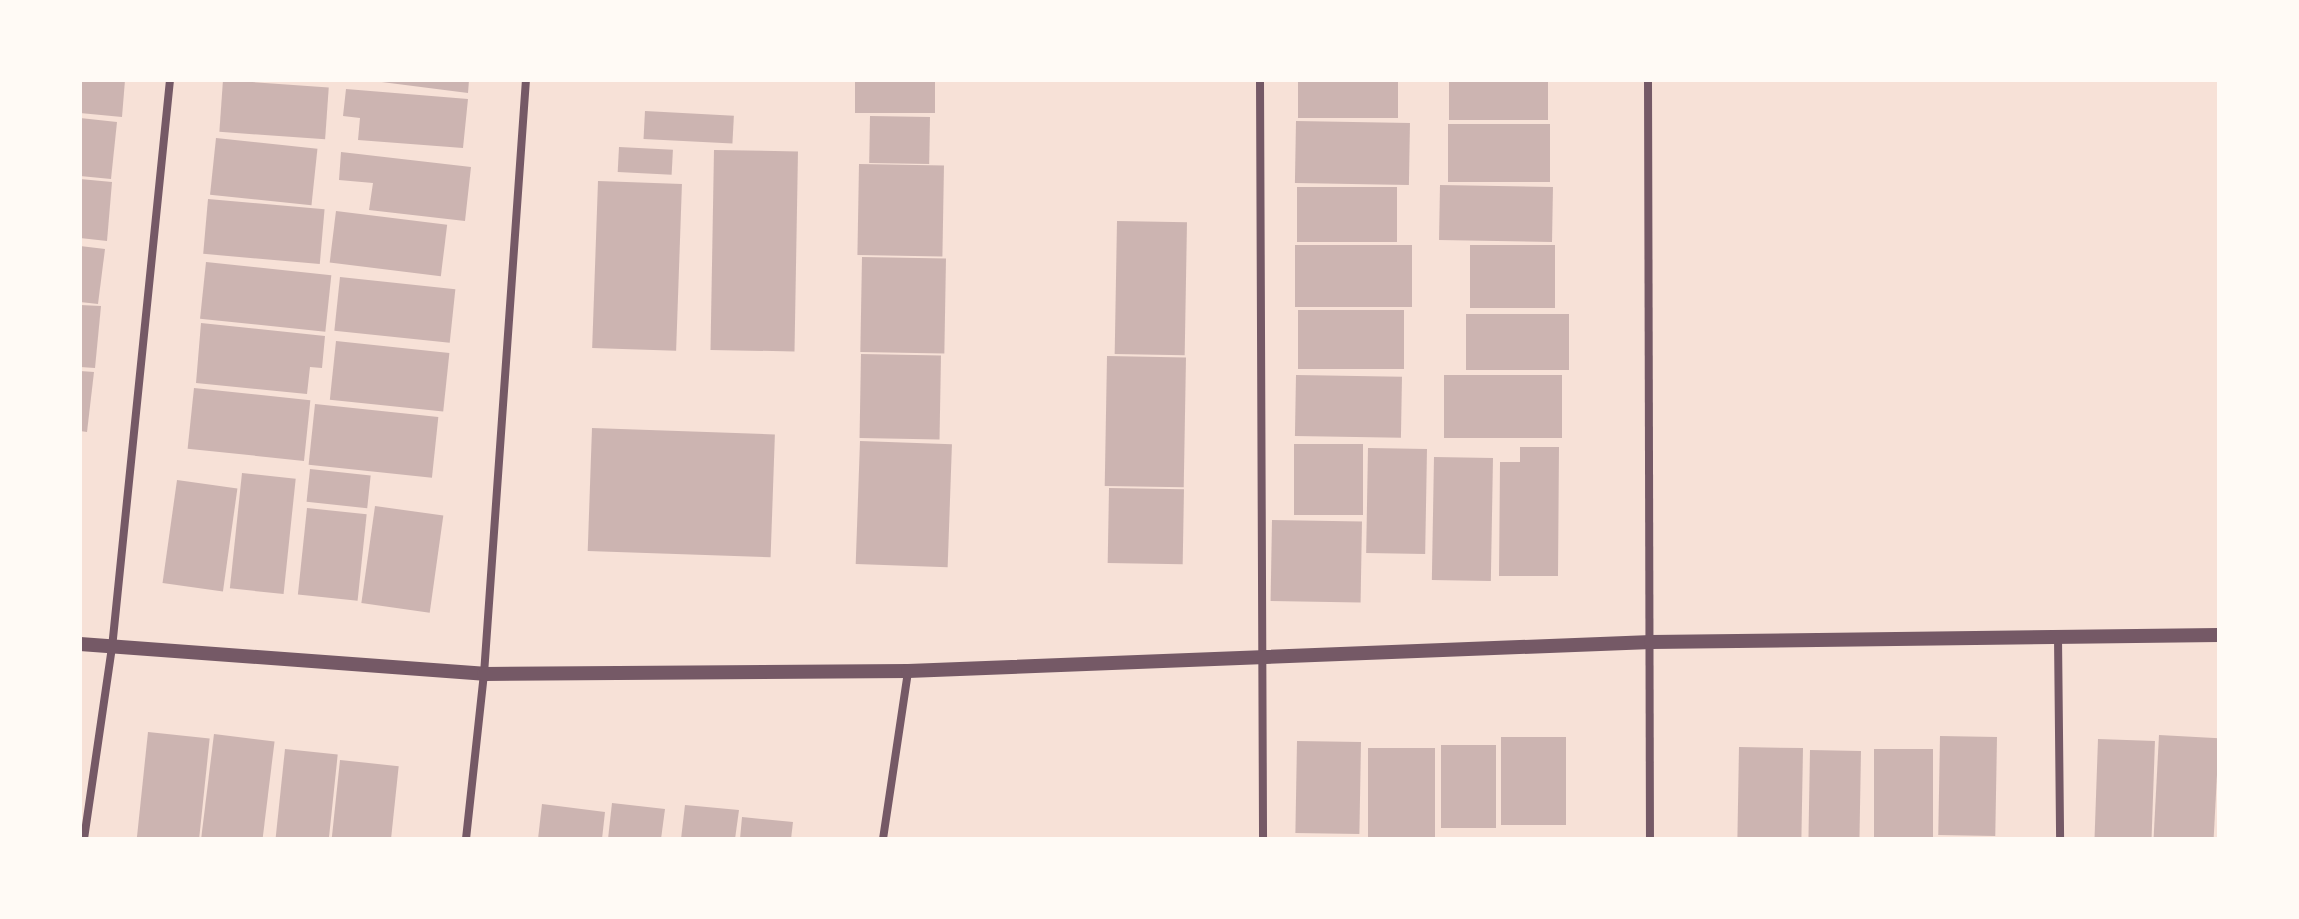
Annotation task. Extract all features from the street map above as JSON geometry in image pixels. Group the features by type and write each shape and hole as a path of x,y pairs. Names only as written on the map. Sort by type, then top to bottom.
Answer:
{"street":[{"path":"84,839 112,648 170,80"},
{"path":"466,839 484,674 526,80"},
{"path":"1260,80 1265,656 1263,839"},
{"path":"1648,80 1650,839"},
{"path":"80,644 484,674 908,671 1651,642 2219,635"},
{"path":"2058,637 2060,839"},
{"path":"883,839 908,671"}],"building":[{"path":"80,80 125,80 122,117 80,113"},
{"path":"223,80 329,87 325,139 219,132"},
{"path":"366,80 469,80 468,93"},
{"path":"855,80 935,80 935,113 855,113"},
{"path":"1298,80 1398,80 1398,118 1298,118"},
{"path":"1449,80 1548,80 1548,120 1449,120"},
{"path":"346,89 468,99 463,148 358,140 360,118 343,116"},
{"path":"645,111 734,116 732,144 644,139"},
{"path":"870,116 930,117 929,164 869,163"},
{"path":"80,118 117,122 111,179 80,176"},
{"path":"1296,121 1410,123 1409,185 1295,183"},
{"path":"1448,124 1550,124 1550,182 1448,182"},
{"path":"216,138 317,149 311,205 210,195"},
{"path":"619,147 673,150 672,175 618,172"},
{"path":"714,150 798,151 794,351 711,350"},
{"path":"341,152 471,167 465,221 369,210 373,183 339,180"},
{"path":"859,164 944,165 942,256 857,255"},
{"path":"80,179 112,182 107,241 80,238"},
{"path":"598,181 682,184 676,351 592,348"},
{"path":"1440,185 1553,187 1552,242 1439,240"},
{"path":"1297,187 1397,187 1397,242 1297,242"},
{"path":"208,199 325,209 320,264 203,254"},
{"path":"336,211 447,225 441,276 330,263"},
{"path":"1117,221 1187,222 1185,355 1115,354"},
{"path":"1295,245 1412,245 1412,307 1295,307"},
{"path":"1470,245 1555,245 1555,308 1470,308"},
{"path":"80,246 105,249 98,304 80,302"},
{"path":"862,257 946,258 944,353 860,352"},
{"path":"206,262 331,275 325,332 200,319"},
{"path":"340,277 455,289 450,343 334,331"},
{"path":"80,305 101,306 95,368 80,367"},
{"path":"1298,310 1404,310 1404,369 1298,369"},
{"path":"1466,314 1569,314 1569,370 1466,370"},
{"path":"201,323 325,336 322,368 310,367 307,394 196,383"},
{"path":"336,341 449,353 443,412 330,400"},
{"path":"861,354 941,355 940,439 860,438"},
{"path":"1107,356 1186,357 1184,487 1105,486"},
{"path":"80,371 94,372 87,432 80,431"},
{"path":"1296,375 1402,377 1401,438 1295,436"},
{"path":"1444,375 1562,375 1562,438 1444,438"},
{"path":"194,388 310,400 304,461 188,449"},
{"path":"315,404 438,417 432,478 309,465"},
{"path":"592,428 775,434 771,557 588,551"},
{"path":"860,441 952,444 948,567 856,564"},
{"path":"1294,444 1363,444 1363,515 1294,515"},
{"path":"1520,447 1559,447 1558,576 1499,576 1500,462 1520,462"},
{"path":"1368,448 1427,449 1425,554 1366,553"},
{"path":"1434,457 1493,458 1491,581 1432,580"},
{"path":"310,469 371,475 367,508 307,502"},
{"path":"242,473 296,479 284,594 230,588"},
{"path":"177,480 237,488 223,591 163,583"},
{"path":"1109,488 1184,489 1183,564 1108,563"},
{"path":"375,506 443,516 430,613 361,603"},
{"path":"307,508 367,514 358,601 298,595"},
{"path":"1272,520 1362,522 1361,603 1271,601"},
{"path":"148,732 210,738 199,839 137,839"},
{"path":"214,734 275,741 263,839 201,839"},
{"path":"2159,735 2219,738 2214,839 2154,839"},
{"path":"1940,736 1997,737 1995,836 1938,835"},
{"path":"1501,737 1566,737 1566,825 1501,825"},
{"path":"2098,739 2155,741 2152,839 2095,839"},
{"path":"1297,741 1361,742 1359,834 1295,833"},
{"path":"1441,745 1496,745 1496,828 1441,828"},
{"path":"1739,747 1803,748 1801,839 1737,839"},
{"path":"1368,748 1435,748 1435,839 1368,839"},
{"path":"285,749 338,755 329,839 276,839"},
{"path":"1874,749 1933,749 1933,839 1874,839"},
{"path":"1810,750 1861,751 1859,839 1808,839"},
{"path":"340,760 399,766 391,839 332,839"},
{"path":"612,803 665,809 661,839 608,839"},
{"path":"542,804 605,812 602,839 538,839"},
{"path":"685,805 739,810 735,839 681,839"},
{"path":"742,817 793,822 791,839 740,839"}]}
